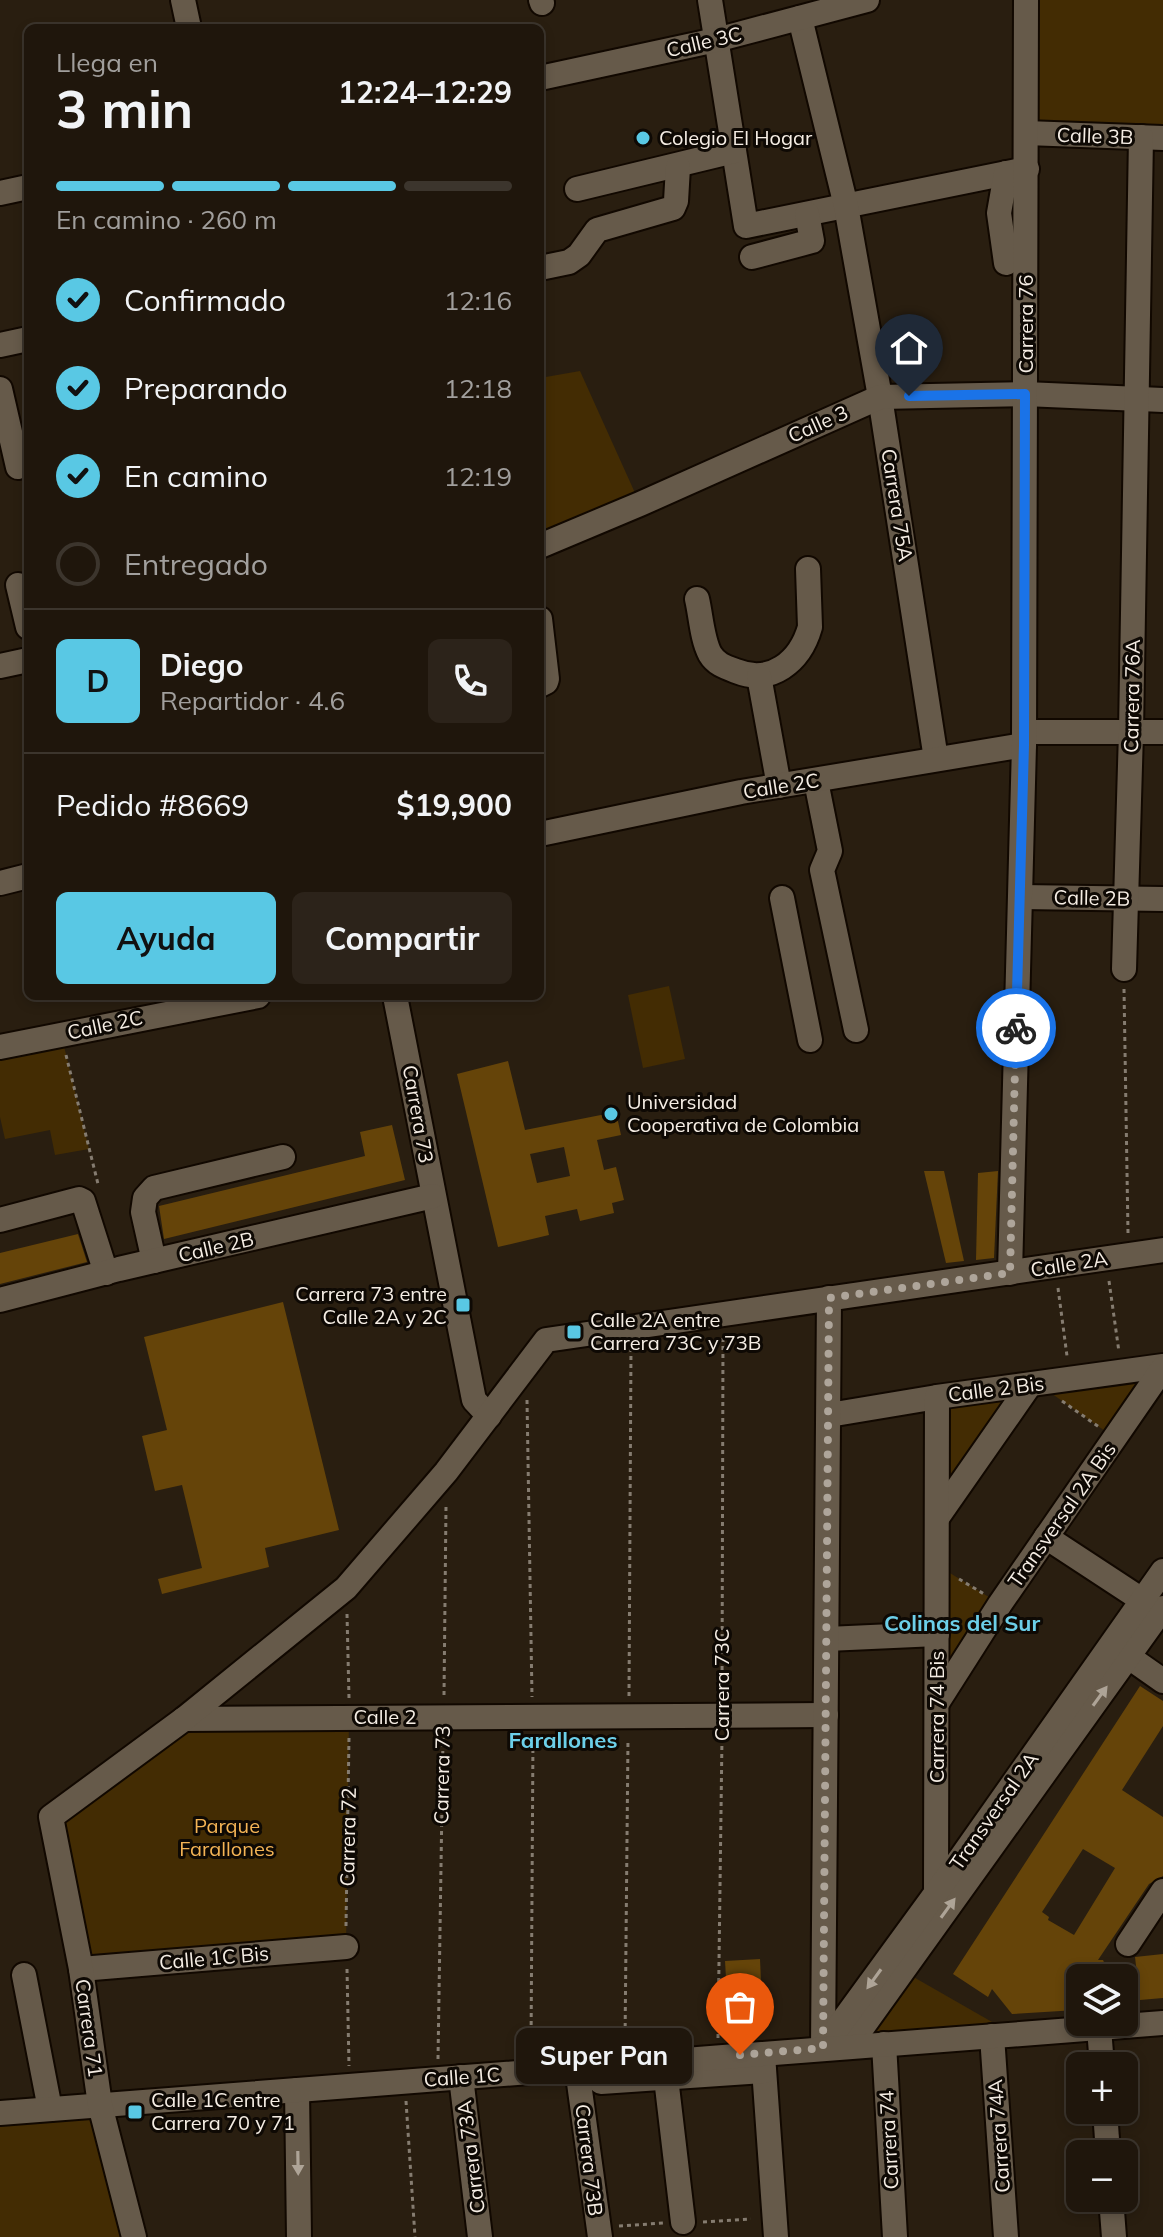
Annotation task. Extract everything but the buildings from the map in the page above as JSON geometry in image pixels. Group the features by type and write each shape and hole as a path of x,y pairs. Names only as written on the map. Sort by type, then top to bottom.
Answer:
{"street":[{"path":"183,0 188,24"},
{"path":"710,0 746,226 1016,171"},
{"name":"Calle 3C","path":"544,77 716,40 867,0"},
{"name":"Carrera 76","path":"1010,1273 1024,739 1025,394 1016,171 1026,133 1026,0"},
{"name":"Carrera 75A","path":"800,18 846,206 880,397 936,759"},
{"name":"Calle 3B","path":"1026,133 1152,138"},
{"name":"Carrera 76A","path":"1124,969 1136,398 1152,138"},
{"path":"577,189 734,151"},
{"path":"544,267 569,262 579,255 597,230 673,208 678,167"},
{"path":"1006,263 999,213 1016,171"},
{"path":"0,193 24,188"},
{"path":"752,257 812,241 807,214"},
{"path":"0,345 24,340"},
{"path":"0,389 15,467"},
{"name":"Calle 3","path":"544,544 880,397 1025,394 1163,400"},
{"path":"697,599 711,655 718,664 751,677 759,676 786,667 808,634 808,569"},
{"path":"18,585 24,610"},
{"path":"544,653 547,679 544,683"},
{"path":"0,666 24,661"},
{"path":"759,676 779,786"},
{"name":"Calle 2C","path":"544,833 779,786 936,759 1024,739 1163,732"},
{"path":"816,781 830,851 822,870 856,1030"},
{"name":"Calle 2B","path":"1021,897 1163,899"},
{"path":"810,1040 790,910 829,908"},
{"name":"Calle 2C","path":"0,1047 61,1034 151,1006 215,1000"},
{"name":"Carrera 73","path":"396,1000 474,1400 489,1416"},
{"path":"154,1261 143,1212 145,1198 154,1188 283,1157"},
{"name":"Calle 2B","path":"0,1300 433,1196"},
{"path":"0,1220 79,1199 83,1201 106,1273"},
{"name":"Calle 2A","path":"51,1817 184,1719 346,1588 446,1472 546,1340 1163,1250"},
{"path":"823,2048 829,1298"},
{"name":"Calle 2 Bis","path":"829,1415 937,1397 1163,1367"},
{"name":"Transversal 2A Bis","path":"937,1703 1000,1604 1163,1367"},
{"path":"937,1518 1034,1385"},
{"name":"Carrera 74 Bis","path":"936,1893 937,1397"},
{"path":"1046,1537 1152,1604"},
{"name":"Transversal 2A","path":"849,2046 1152,1604 1163,1571"},
{"path":"827,1639 937,1634"},
{"path":"1119,1651 1163,1681"},
{"name":"Transversal 2A","path":"823,2048 1119,1651"},
{"name":"Calle 2","path":"184,1719 826,1715"},
{"name":"Carrera 71","path":"51,1817 81,1969 100,2105 134,2237"},
{"path":"1128,1944 1163,1891"},
{"name":"Calle 1C Bis","path":"81,1969 346,1947"},
{"path":"24,1975 50,2109"},
{"name":"Calle 1C","path":"1138,2025 1163,2023"},
{"name":"Calle 1C","path":"0,2113 405,2081 454,2083 718,2056 763,2062 823,2048 1066,2030"},
{"name":"Carrera 74A","path":"992,2036 1006,2237"},
{"name":"Carrera 74","path":"884,2044 895,2237"},
{"path":"454,2083 579,2083 666,2078 763,2062 776,2228"},
{"path":"666,2078 683,2222"},
{"name":"Carrera 73A","path":"454,2083 480,2237"},
{"name":"Carrera 73B","path":"579,2083 599,2232"},
{"path":"297,2090 299,2237"},
{"path":"1112,2212 1114,2237"}],"path":[{"path":"1122,1372 1117,1256 1124,969"},
{"path":"61,1034 98,1184"},
{"path":"1055,1266 1071,1379"},
{"name":"Carrera 73C","path":"718,2056 723,1314"},
{"path":"1034,1385 1115,1438"},
{"name":"Carrera 73","path":"446,1472 443,1717 454,2083"},
{"path":"937,1565 1000,1604"},
{"name":"Carrera 72","path":"346,1588 349,1717 346,1947 350,2086"},
{"path":"405,2081 415,2237"},
{"path":"599,2232 683,2222 776,2228"}],"green space":[{"path":"1026,0 1163,0 1163,138 1026,133"},
{"path":"580,371 640,504 544,544 544,377"},
{"path":"669,986 685,1059 643,1068 628,995"},
{"path":"61,1034 89,1149 55,1155 50,1130 5,1139 0,1117 0,1047"},
{"path":"1163,1366 1115,1438 1038,1384"},
{"path":"1029,1386 937,1518 937,1397"},
{"path":"937,1565 1000,1604 937,1703"},
{"name":"Parque Farallones","path":"349,1717 346,1947 81,1969 51,1817 184,1719"},
{"path":"903,1971 1013,2034 849,2046"},
{"path":"100,2105 134,2237 0,2237 0,2113"}],"way so far":[{"path":"740,2055 823,2048 829,1298 1010,1273 1016,1028"}],"place":[{"name":"Colegio El Hogar","path":"643,138"},
{"name":"Universidad Cooperativa de Colombia","path":"611,1114"},
{"name":"Carrera 73 entre Calle 2A y 2C","path":"463,1305"},
{"name":"Calle 2A entre Carrera 73C y 73B","path":"574,1332"},
{"name":"Super Pan","path":"740,2055"},
{"name":"Calle 1C entre Carrera 70 y 71","path":"135,2112"}],"district":[{"name":"Colinas del Sur","path":"962,1623"},
{"name":"Farallones","path":"563,1740"}],"route":[{"path":"909,396 1025,394 1024,745 1016,1028"}]}
